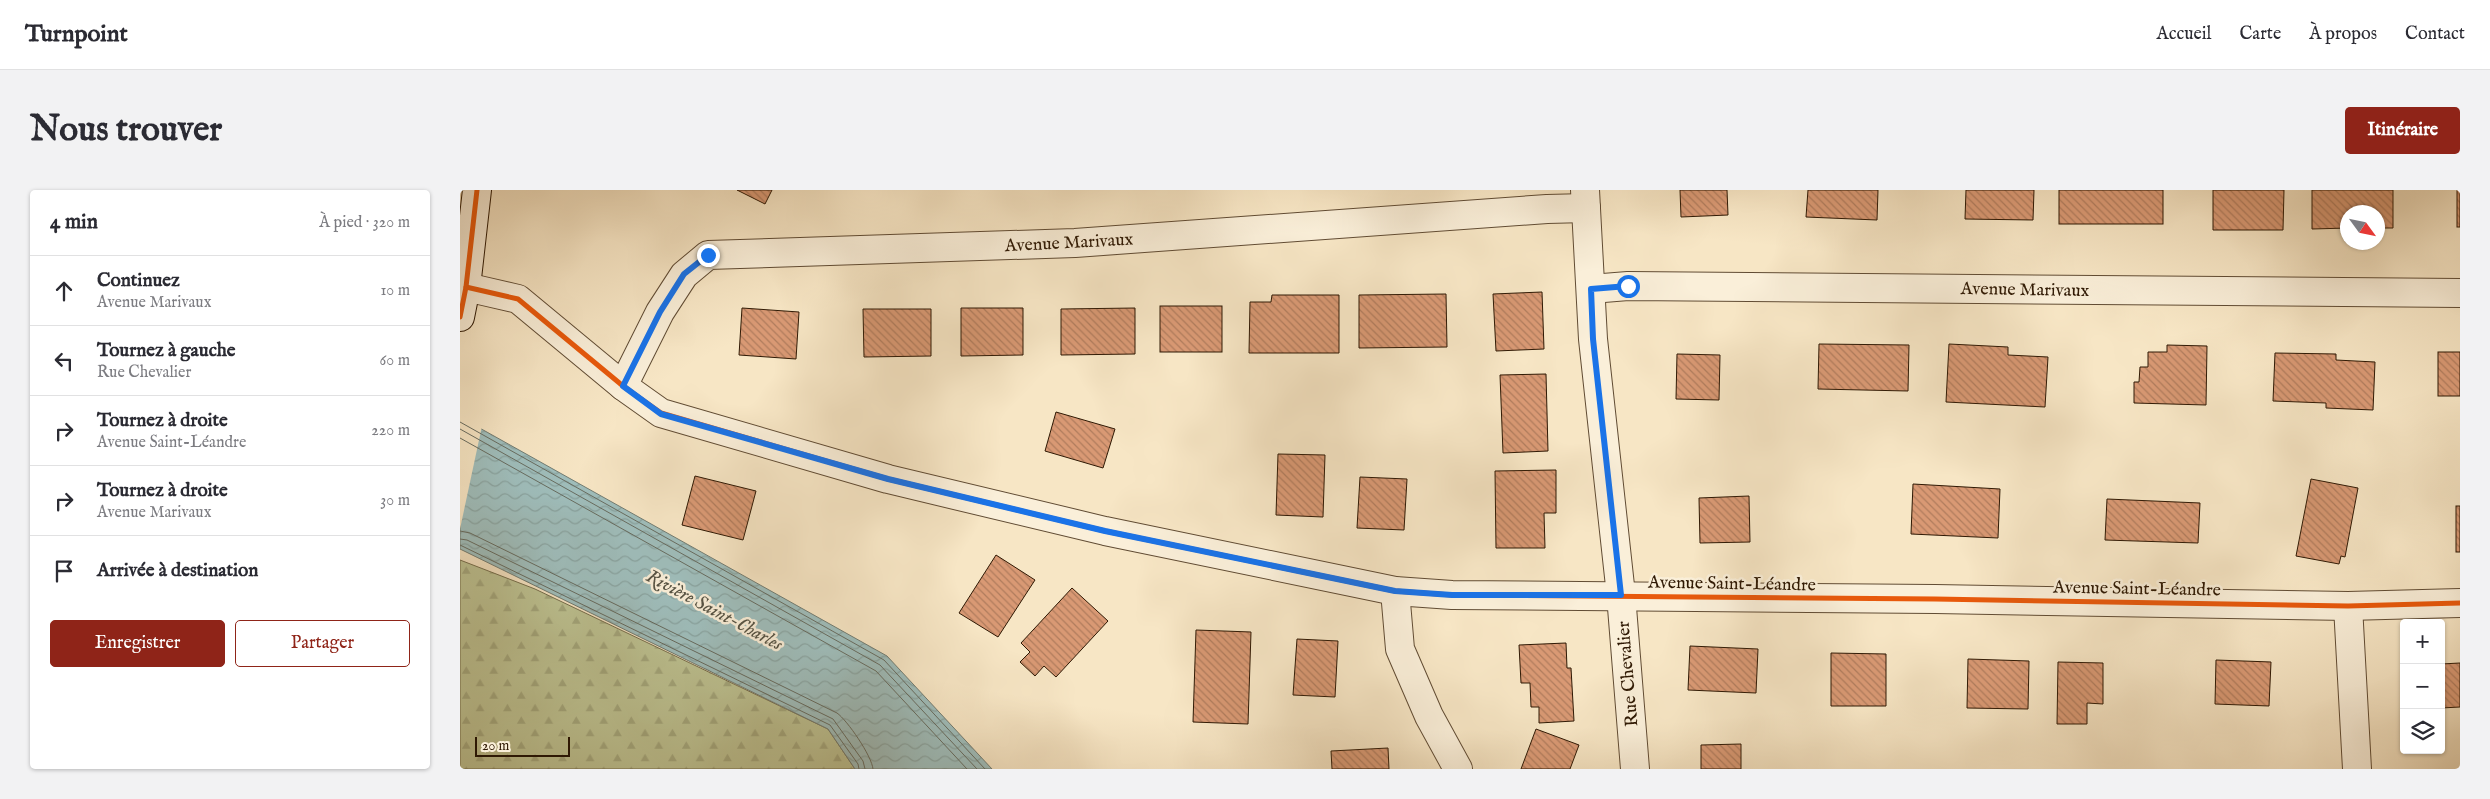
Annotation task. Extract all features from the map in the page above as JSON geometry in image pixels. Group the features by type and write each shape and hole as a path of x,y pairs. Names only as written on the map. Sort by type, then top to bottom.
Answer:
{"street":[{"path":"460,317 466,287 477,190"},
{"name":"Rue Chevalier","path":"1586,199 1593,339 1621,595 1635,769"},
{"name":"Avenue Marivaux","path":"623,386 660,312 684,274 708,255 1075,243 1547,209 1586,199"},
{"name":"Avenue Marivaux","path":"1591,289 1628,286 2460,294"},
{"name":"Avenue Saint-Léandre","path":"466,287 518,299 623,386 661,414 888,479 1105,531 1395,591 1452,595 1621,595 2348,606 2460,603"},
{"path":"1395,591 1400,649 1429,716 1458,769"},
{"path":"2348,606 2358,769"}],"green space":[{"path":"460,560 535,589 828,729 855,769 460,769"}],"water":[{"name":"Rivière Saint-Charles","path":"460,417 887,656 992,769 855,769 828,729 460,549"}],"pier":[{"path":"460,414 482,426 460,529"}],"building":[{"path":"737,190 772,190 765,204"},
{"path":"1680,190 1727,190 1728,215 1681,217"},
{"path":"1808,190 1878,190 1877,220 1806,217"},
{"path":"1966,190 2034,190 2033,220 1965,219"},
{"path":"2059,190 2163,190 2163,224 2059,224"},
{"path":"2213,190 2284,190 2283,230 2213,230"},
{"path":"2312,190 2393,190 2393,228 2385,228 2385,205 2340,205 2340,228 2312,229"},
{"path":"2457,190 2460,190 2460,227 2457,227"},
{"path":"1542,292 1544,349 1496,351 1493,294"},
{"path":"1446,294 1447,347 1359,348 1359,295"},
{"path":"1272,295 1339,295 1339,353 1249,353 1250,302 1271,302"},
{"path":"1160,306 1222,306 1222,352 1160,352"},
{"path":"742,308 799,312 796,359 739,355"},
{"path":"961,308 1023,308 1023,355 961,356"},
{"path":"1135,308 1135,354 1061,355 1061,309"},
{"path":"863,309 931,309 931,356 864,357"},
{"path":"1819,344 1909,345 1908,391 1818,389"},
{"path":"1949,344 2008,347 2008,355 2048,357 2045,407 1946,402"},
{"path":"2167,345 2207,346 2206,405 2134,403 2134,382 2139,382 2140,367 2148,367 2148,352 2167,352"},
{"path":"2438,352 2460,352 2460,396 2438,396"},
{"path":"2275,353 2336,354 2336,360 2375,362 2373,410 2326,408 2326,403 2273,401"},
{"path":"1677,354 1720,355 1719,400 1676,399"},
{"path":"1546,374 1548,451 1503,453 1500,375"},
{"path":"1056,412 1115,429 1103,468 1045,451"},
{"path":"1278,454 1325,455 1323,517 1276,515"},
{"path":"1556,470 1556,513 1544,513 1545,548 1496,548 1495,471"},
{"path":"695,476 756,491 743,540 682,525"},
{"path":"1360,477 1407,479 1404,530 1357,528"},
{"path":"2311,479 2358,488 2345,557 2341,556 2339,564 2296,556"},
{"path":"1913,484 2000,489 1998,538 1911,534"},
{"path":"1749,496 1750,542 1700,543 1699,498"},
{"path":"2107,499 2200,503 2198,543 2105,540"},
{"path":"2456,506 2460,506 2460,552 2456,552"},
{"path":"996,555 1035,580 998,637 959,613"},
{"path":"1072,588 1108,621 1056,677 1044,666 1035,676 1020,662 1030,652 1021,643"},
{"path":"1196,630 1251,632 1248,724 1193,722"},
{"path":"1297,639 1338,641 1335,697 1293,695"},
{"path":"1566,643 1567,668 1571,668 1574,721 1539,723 1539,707 1531,707 1530,683 1521,683 1519,645"},
{"path":"1690,646 1758,649 1756,693 1688,690"},
{"path":"1831,653 1886,654 1886,706 1831,706"},
{"path":"1968,659 2029,661 2028,709 1967,708"},
{"path":"2216,660 2271,662 2269,706 2215,704"},
{"path":"2058,662 2103,663 2103,704 2087,703 2087,724 2057,724"},
{"path":"2460,663 2460,707 2445,708 2445,664"},
{"path":"1536,729 1579,745 1570,769 1521,769"},
{"path":"1741,744 1741,769 1701,769 1701,745"},
{"path":"1388,748 1389,769 1332,769 1331,751"}],"cycle path":[{"path":"460,317 466,287 477,190"},
{"path":"466,287 518,299 623,386 661,413 888,479 1105,531 1395,591 1452,595 1935,599 2348,606 2460,603"}],"route":[{"path":"708,255 684,274 660,312 641,354 623,386 661,414 888,479 1105,531 1395,591 1452,595 1621,595 1593,339 1591,289 1628,286"}]}
